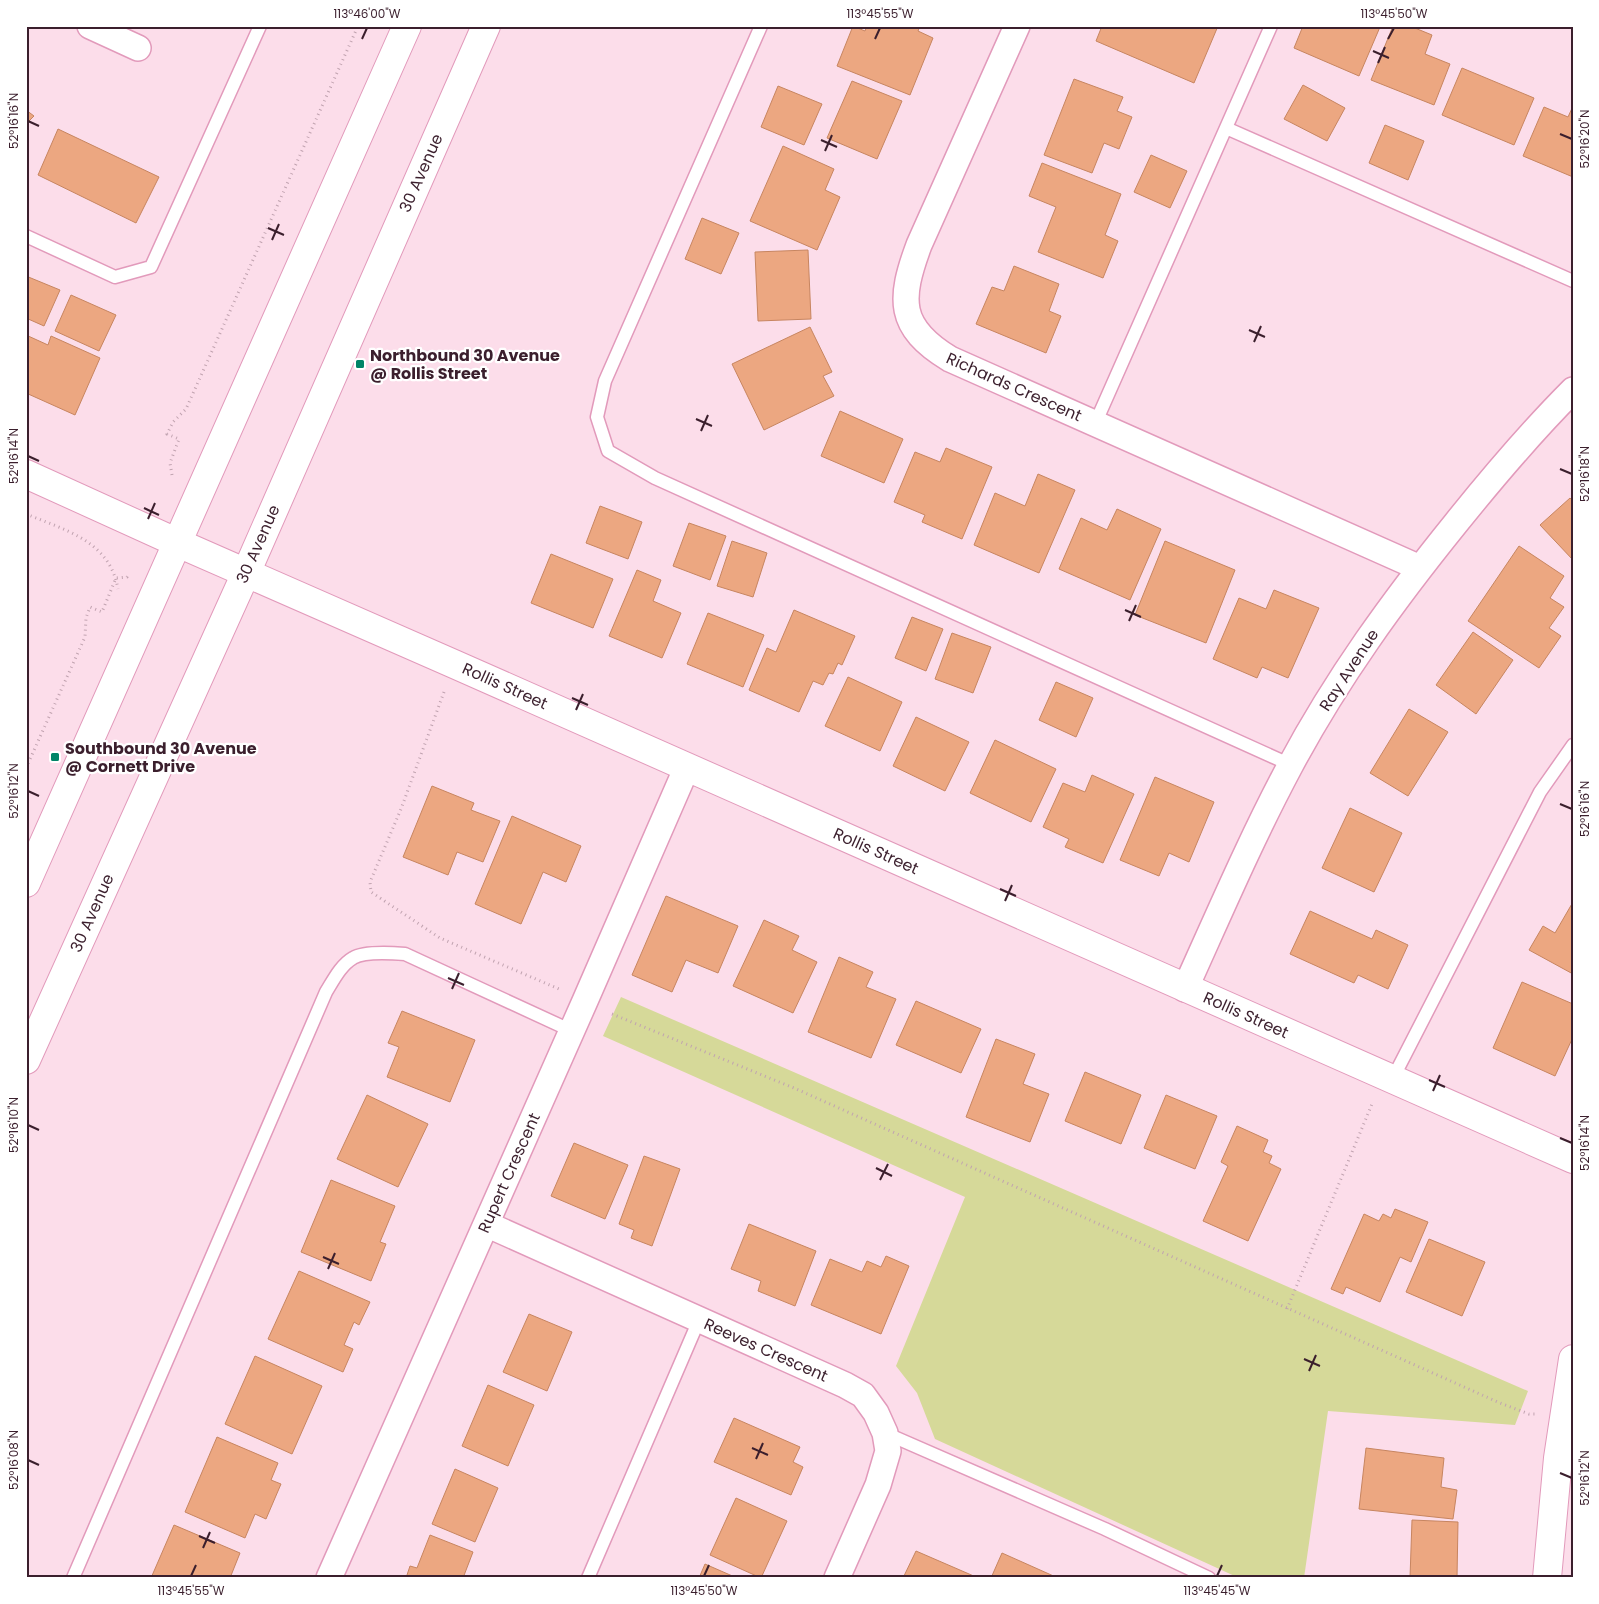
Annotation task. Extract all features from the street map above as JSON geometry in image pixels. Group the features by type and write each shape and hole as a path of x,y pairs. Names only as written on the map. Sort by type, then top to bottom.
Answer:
{"main road":[{"path":"26,883 407,26"},
{"name":"30 Avenue","path":"26,1060 246,573 486,26"},
{"name":"Rollis Street","path":"26,474 178,543 1573,1159"},
{"path":"1547,1578 1558,1458 1573,1359"}],"street":[{"path":"90,26 138,48"},
{"name":"Richards Crescent","path":"1017,26 919,245 910,271 906,289 907,309 912,324 920,337 942,354 1420,568"},
{"name":"Ray Avenue","path":"1186,989 1258,826 1333,692 1377,625 1420,568 1492,478 1547,416 1573,390"},
{"name":"Rupert Crescent","path":"330,1578 687,767"},
{"name":"Reeves Crescent","path":"486,1224 845,1385 863,1395 876,1412 885,1433 888,1451 885,1467 878,1485 837,1578"}],"lane":[{"path":"26,236 115,277 151,267 260,26"},
{"path":"761,26 605,381 598,417 608,451 655,478 1291,765"},
{"path":"1095,424 1271,26"},
{"path":"1226,128 1573,281"},
{"path":"1388,1078 1540,792 1573,745"},
{"path":"73,1578 322,1001 339,971 354,957 383,953 405,954 572,1030"},
{"path":"588,1578 699,1320"},
{"path":"885,1433 1105,1529 1209,1578"}],"path":[{"path":"172,474 170,463 180,439 167,434 169,428 186,409 358,26"},
{"path":"26,514 74,534 91,544 110,564 118,589"},
{"path":"116,578 127,577"},
{"path":"26,768 85,637 86,618 90,606 102,612 116,578"},
{"path":"454,664 401,809 370,882 371,892 440,938 559,989"},
{"path":"610,1013 794,1088 1287,1309 1529,1414"},
{"path":"1287,1309 1388,1078"}],"green space":[{"path":"621,997 1528,1391 1515,1425 1328,1411 1304,1578 1239,1578 935,1439 917,1393 896,1366 965,1197 603,1036"}],"building":[{"path":"853,26 865,31 867,26 920,26 918,31 933,38 910,95 837,66"},
{"path":"1102,26 1218,26 1194,83 1096,41"},
{"path":"1303,26 1380,27 1359,76 1294,48"},
{"path":"1393,26 1410,26 1432,35 1425,54 1450,64 1434,105 1371,80"},
{"path":"1462,68 1534,98 1514,145 1442,115"},
{"path":"1074,79 1123,97 1117,111 1132,117 1119,149 1104,143 1092,173 1044,155"},
{"path":"852,81 902,101 877,159 827,138"},
{"path":"1303,85 1345,108 1327,141 1284,119"},
{"path":"778,86 822,104 804,145 761,127"},
{"path":"1573,106 1573,177 1523,156 1544,107 1568,117"},
{"path":"26,110 34,116 26,124"},
{"path":"1385,125 1424,141 1408,180 1369,163"},
{"path":"58,129 159,177 136,223 38,175"},
{"path":"783,146 834,169 825,190 840,197 817,250 750,221"},
{"path":"1151,155 1187,171 1170,208 1134,192"},
{"path":"1042,163 1121,194 1105,235 1118,241 1103,278 1038,252 1056,207 1029,196"},
{"path":"702,218 739,233 721,274 685,259"},
{"path":"808,250 811,319 758,321 755,252"},
{"path":"1014,266 1059,284 1049,311 1061,316 1046,353 976,324 992,287 1004,291"},
{"path":"26,276 60,290 44,326 26,318"},
{"path":"71,295 116,315 99,351 55,331"},
{"path":"810,327 832,372 823,376 834,396 764,430 732,364"},
{"path":"26,335 48,345 51,336 100,358 75,415 26,393"},
{"path":"840,411 903,439 884,483 821,456"},
{"path":"946,448 992,467 962,539 922,522 925,515 894,502 915,452 940,462"},
{"path":"1038,474 1075,490 1039,573 974,545 995,493 1025,506"},
{"path":"1570,498 1573,501 1573,560 1540,525"},
{"path":"600,506 642,522 628,559 586,543"},
{"path":"1117,509 1161,529 1130,600 1059,569 1081,518 1107,530"},
{"path":"689,523 726,536 710,580 673,566"},
{"path":"732,541 767,553 753,597 717,586"},
{"path":"1165,541 1235,570 1206,643 1135,615"},
{"path":"1519,546 1564,576 1550,598 1564,607 1549,628 1561,636 1539,668 1468,621"},
{"path":"551,554 613,579 593,628 531,603"},
{"path":"637,570 661,580 653,601 681,613 662,658 609,636"},
{"path":"1274,590 1319,608 1288,678 1262,667 1257,678 1213,659 1239,598 1266,609"},
{"path":"794,610 855,636 842,665 838,663 833,674 829,673 823,685 813,681 799,712 749,690 767,648 776,652"},
{"path":"708,613 764,635 743,687 687,664"},
{"path":"912,617 943,629 926,671 895,658"},
{"path":"1473,632 1513,660 1476,714 1436,685"},
{"path":"952,633 991,647 973,693 935,679"},
{"path":"848,677 902,702 880,751 825,726"},
{"path":"1056,682 1093,698 1076,737 1039,720"},
{"path":"1409,709 1448,732 1408,796 1370,773"},
{"path":"916,717 969,742 945,791 893,766"},
{"path":"995,740 1056,769 1031,822 970,793"},
{"path":"1092,775 1134,794 1103,863 1065,847 1069,839 1043,827 1063,783 1085,792"},
{"path":"1155,777 1214,802 1189,862 1169,853 1159,876 1120,860"},
{"path":"432,786 474,803 471,810 500,821 483,862 457,852 448,875 403,857"},
{"path":"1350,808 1402,833 1374,892 1322,868"},
{"path":"512,816 581,846 566,882 543,872 521,924 475,904"},
{"path":"666,896 738,926 718,973 686,960 672,992 632,975"},
{"path":"1573,902 1573,974 1529,950 1543,926 1555,933"},
{"path":"1310,911 1372,939 1376,930 1408,945 1388,989 1358,975 1354,983 1290,954"},
{"path":"764,920 799,936 792,950 817,962 793,1013 733,986"},
{"path":"839,957 873,972 866,987 896,999 871,1058 808,1032"},
{"path":"1522,982 1573,1004 1573,1037 1555,1076 1493,1048"},
{"path":"916,1001 981,1029 961,1073 896,1045"},
{"path":"402,1011 475,1040 450,1102 387,1077 399,1047 388,1043"},
{"path":"996,1039 1035,1054 1023,1084 1049,1094 1030,1142 966,1117"},
{"path":"1085,1072 1141,1095 1121,1144 1065,1121"},
{"path":"367,1095 428,1124 398,1187 337,1159"},
{"path":"1166,1095 1217,1116 1195,1169 1144,1148"},
{"path":"1237,1126 1268,1140 1263,1152 1272,1156 1269,1163 1281,1169 1248,1241 1203,1221 1228,1166 1221,1162"},
{"path":"574,1143 628,1165 605,1219 551,1196"},
{"path":"644,1156 680,1169 652,1246 631,1238 634,1230 619,1224"},
{"path":"331,1180 395,1206 380,1242 386,1244 371,1281 301,1252"},
{"path":"1395,1209 1428,1222 1411,1262 1400,1257 1380,1302 1346,1287 1343,1294 1331,1289 1364,1214 1379,1221 1383,1214 1391,1218"},
{"path":"749,1224 816,1251 795,1306 758,1291 761,1281 731,1269"},
{"path":"1429,1239 1485,1262 1462,1316 1406,1292"},
{"path":"886,1256 909,1266 881,1334 811,1305 830,1259 862,1272 867,1261 881,1267"},
{"path":"299,1271 370,1302 359,1325 354,1322 344,1345 353,1349 343,1372 268,1339"},
{"path":"529,1314 572,1332 547,1391 503,1372"},
{"path":"255,1356 322,1386 292,1454 225,1424"},
{"path":"488,1385 534,1405 508,1466 462,1446"},
{"path":"734,1418 800,1447 793,1462 803,1467 791,1495 714,1462"},
{"path":"217,1437 278,1463 271,1480 281,1484 266,1519 255,1514 245,1538 185,1512"},
{"path":"1366,1448 1444,1458 1441,1487 1457,1490 1453,1519 1359,1509"},
{"path":"455,1469 498,1488 475,1542 432,1524"},
{"path":"736,1498 787,1521 761,1578 710,1555"},
{"path":"1412,1520 1458,1522 1457,1578 1410,1578"},
{"path":"174,1525 240,1553 230,1578 151,1578"},
{"path":"430,1535 473,1552 463,1578 406,1578 410,1566 417,1568"},
{"path":"916,1551 976,1577 903,1578"},
{"path":"1002,1553 1058,1578 991,1578"},
{"path":"705,1564 737,1578 699,1578"}],"place":[{"name":"Northbound 30 Avenue @ Rollis Street","path":"360,364"},
{"name":"Southbound 30 Avenue @ Cornett Drive","path":"55,757"}]}
